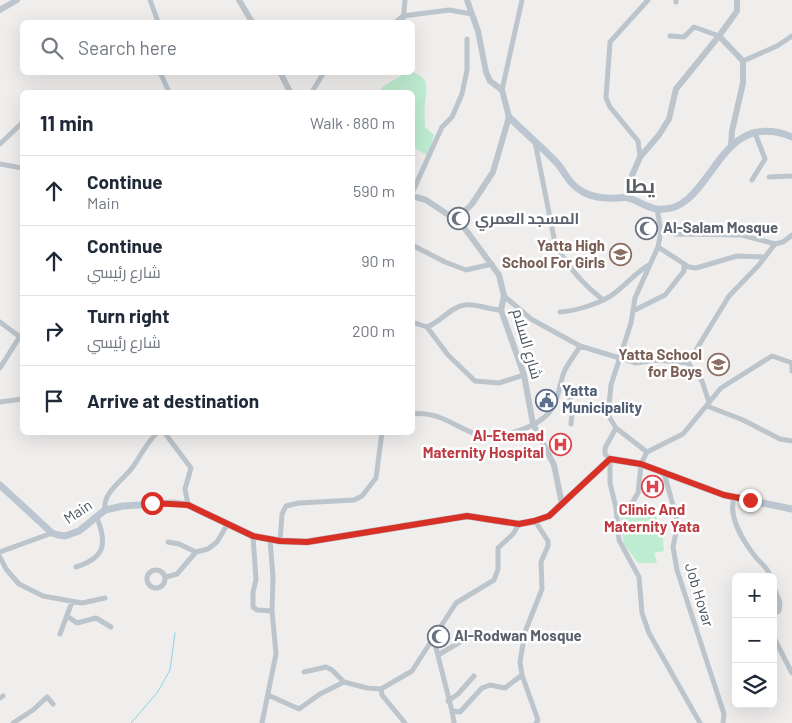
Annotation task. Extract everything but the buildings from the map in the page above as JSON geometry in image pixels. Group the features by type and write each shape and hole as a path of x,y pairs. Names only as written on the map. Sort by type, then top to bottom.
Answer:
{"main road":[{"path":"509,117 557,163 566,178 583,192 604,198 627,197 656,209 674,206 688,199 699,189 714,165 731,146 754,132 768,131 792,137"},
{"path":"610,459 641,464 734,497 792,510"},
{"name":"Main","path":"1,487 52,533 65,536 72,534 97,518 105,510 152,503 188,505 253,536 280,541 307,542 467,516 519,524 534,521 549,516 610,459"}],"street":[{"path":"0,10 17,0"},
{"path":"150,0 157,20"},
{"path":"239,0 251,20"},
{"path":"403,20 405,0"},
{"path":"467,0 478,31 486,72 490,80 502,90"},
{"path":"456,220 472,204 494,172 509,117 502,90 522,0"},
{"path":"640,157 638,141 610,107 605,94 610,42 648,0"},
{"path":"627,197 631,178 640,157 659,135 669,119 679,85 720,36 737,11 737,0"},
{"path":"398,20 403,16 449,10 472,14"},
{"path":"670,36 684,37 694,27 720,36 743,62 743,83 732,131 731,146"},
{"path":"743,62 777,46 792,36"},
{"path":"415,188 442,126 452,117 460,101 467,74 467,39"},
{"path":"161,75 168,90"},
{"path":"282,75 289,90"},
{"path":"313,90 322,75"},
{"path":"0,144 20,125"},
{"path":"752,180 765,159 754,132"},
{"path":"535,142 555,242 561,255 579,277 602,299"},
{"path":"0,164 20,168"},
{"path":"769,177 792,176"},
{"name":"شارع السلام","path":"415,196 426,200 456,220 499,275 504,296 501,310 524,375 532,424 554,464 562,504"},
{"path":"647,452 616,428 608,415 611,385 633,311 634,298 658,247 661,231 656,209"},
{"path":"661,231 675,234 742,235 775,244 783,242 792,235"},
{"path":"688,363 729,296 775,244"},
{"path":"415,247 445,262 466,270 492,264"},
{"path":"658,247 684,264 699,268 730,257 764,257"},
{"path":"633,311 666,295 684,271 684,264"},
{"path":"560,312 568,312 614,294 636,272 649,265"},
{"path":"504,296 532,319 580,346 619,356 636,363 657,360 688,363 702,381 708,404"},
{"path":"427,327 437,323 456,308 466,304 501,310"},
{"path":"0,322 20,334"},
{"path":"415,323 427,327 448,355 475,381 499,383 524,375"},
{"path":"0,368 20,337"},
{"path":"415,413 423,412 439,415 473,433 486,437 516,432 540,421 554,407 564,372 580,346"},
{"path":"616,508 632,503 638,493 641,464 647,452 683,434 721,388 772,356 792,363 792,371"},
{"path":"560,385 569,393 572,412 571,424"},
{"path":"0,402 20,399"},
{"path":"708,404 780,439 792,441"},
{"path":"616,428 605,448 604,454 610,459 610,483 616,508 620,540 639,577 642,613 649,633 700,723"},
{"path":"105,510 104,506 114,487 131,469 145,446 155,435"},
{"path":"166,435 191,468 185,489 188,505"},
{"path":"280,541 282,514 286,506 300,503 354,500 370,489 379,465 382,435"},
{"name":"Job Hovar","path":"664,473 678,523 673,547 677,570 724,714 723,723"},
{"path":"734,497 730,507 736,524 754,555 767,568 769,573"},
{"path":"76,567 93,562 99,556 103,533 97,518"},
{"path":"534,521 548,541 548,546 541,562 543,583 541,594 525,632 520,662 522,674 538,722"},
{"path":"304,672 326,667 332,670 344,682 367,688 381,689 412,672 456,603 494,580 498,569 498,548 513,534 519,524"},
{"path":"166,577 177,574 196,552 208,548 217,542 227,525"},
{"path":"0,552 52,533"},
{"path":"253,536 256,568 253,607 256,610 272,611"},
{"path":"262,723 276,654 272,611 273,577 270,539"},
{"path":"168,542 196,552"},
{"path":"0,557 6,569 19,584 43,596 64,598 72,602 82,603 105,598"},
{"path":"777,595 780,603 779,611 777,612"},
{"path":"60,634 72,602"},
{"path":"67,616 77,623 96,618 111,627"},
{"path":"438,655 474,634"},
{"path":"434,640 454,723"},
{"path":"777,644 792,673"},
{"path":"452,711 460,712 482,688 490,685 505,688 522,674"},
{"path":"448,701 458,694 474,676"},
{"path":"268,695 299,709 344,682"},
{"path":"381,689 382,695 405,723"},
{"path":"13,723 33,710 47,697 53,704"}],"green space":[{"path":"415,73 425,81 425,127 434,135 428,156 415,148 415,90 381,90 382,87 403,75 415,75"},
{"path":"640,507 652,512 657,518 662,531 664,551 654,553 657,563 638,563 624,544 620,514 623,511"}],"waterway":[{"path":"131,723 157,693 170,670 175,633"}],"place":[{"name":"المسجد العمري","path":"459,219"},
{"name":"Al-Salam Mosque","path":"647,228"},
{"name":"Yatta High School For Girls","path":"621,255"},
{"name":"Yatta School for Boys","path":"718,364"},
{"name":"Yatta Municipality","path":"546,400"},
{"name":"Al-Etemad Maternity Hospital","path":"560,445"},
{"name":"Clinic And Maternity Yata","path":"652,487"},
{"name":"Al-Rodwan Mosque","path":"438,636"}],"district":[{"name":"يطا","path":"640,186"}],"route":[{"path":"152,503 188,505 253,536 280,541 307,542 467,516 519,524 549,516 610,459 641,464 724,495 750,500"}]}
